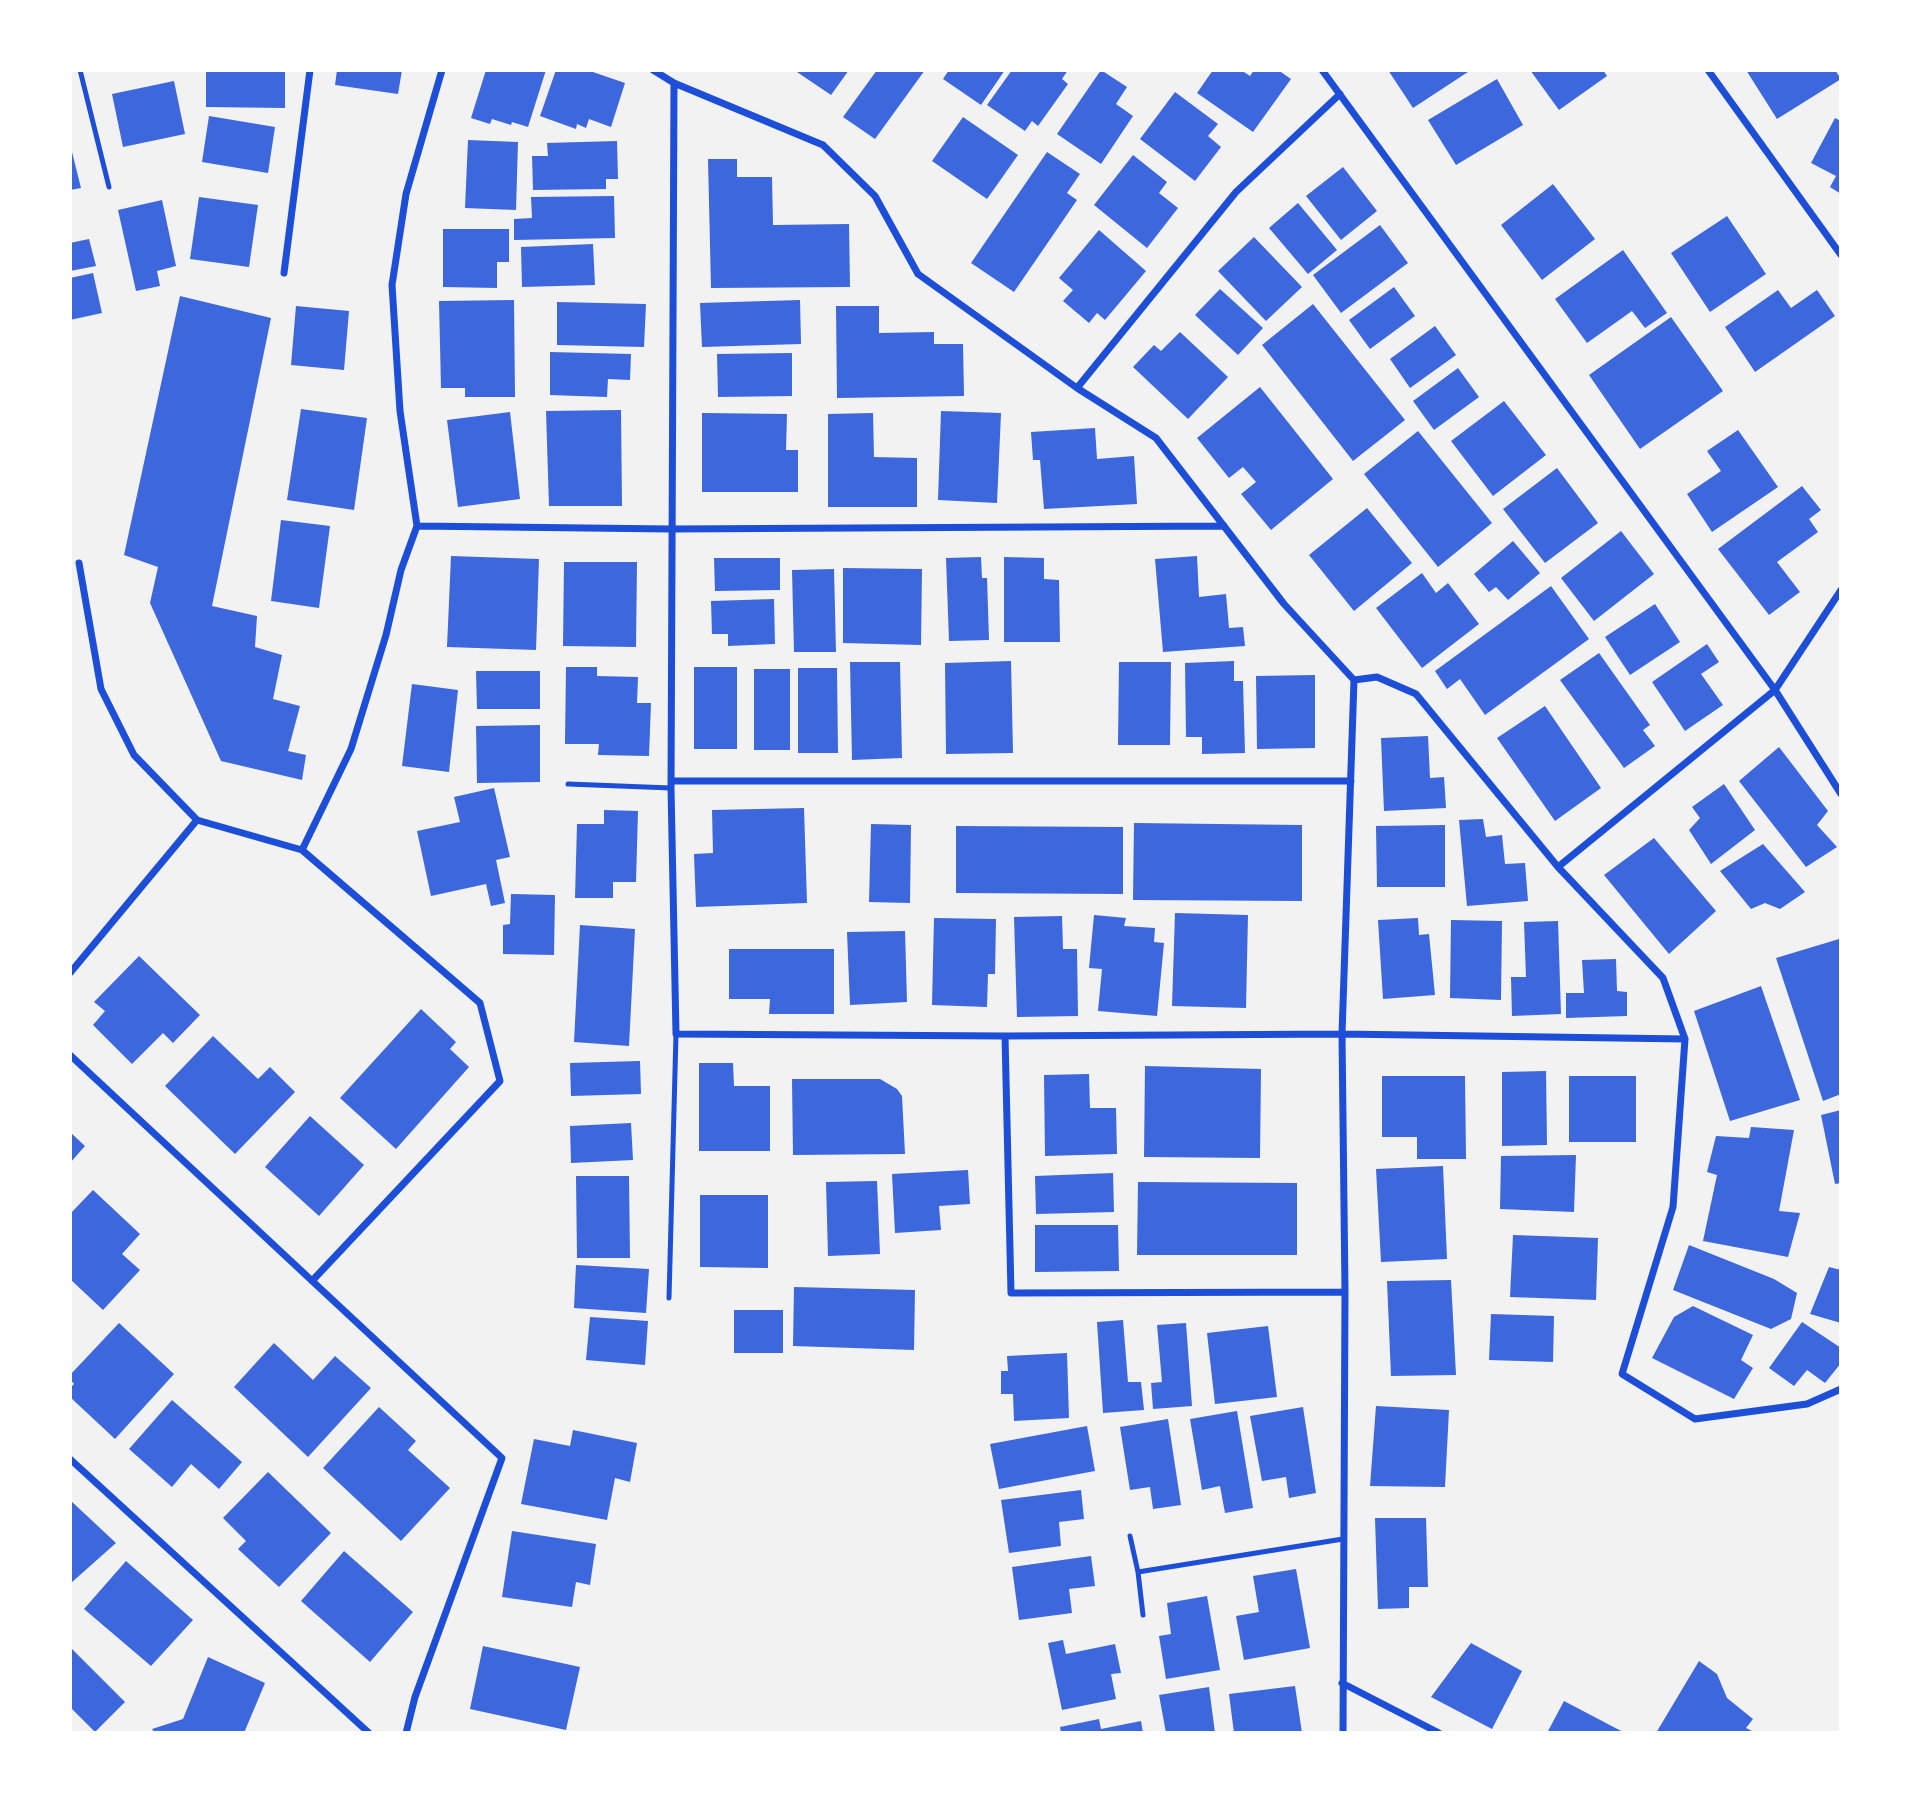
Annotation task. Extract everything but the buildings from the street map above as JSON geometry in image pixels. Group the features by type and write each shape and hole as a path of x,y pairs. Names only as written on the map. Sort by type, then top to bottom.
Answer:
{"street":[{"path":"284,273 310,70"},
{"path":"302,849 351,749 386,635 401,570 416,527 400,411 392,285 406,194 442,70"},
{"path":"653,70 674,83 823,145 875,195 918,274 1077,388 1156,438 1284,604 1354,680 1342,1034 1345,1292 1343,1733"},
{"path":"1322,70 1775,690 1841,794"},
{"path":"1708,70 1841,255"},
{"path":"674,83 671,785 676,1034 1342,1034 1685,1039"},
{"path":"1077,388 1236,192 1340,94"},
{"path":"416,527 671,529 1224,526"},
{"path":"79,563 101,689 134,755 197,820 302,849 480,1003 500,1081 312,1281"},
{"path":"1558,867 1775,690 1841,590"},
{"path":"1354,680 1377,677 1416,694 1558,867 1663,978 1685,1039 1673,1207 1622,1374 1695,1419 1807,1404 1841,1390"},
{"path":"671,785 1351,781"},
{"path":"70,973 197,820"},
{"path":"1005,1036 1011,1293 1345,1292"},
{"path":"70,1055 502,1458 415,1697 406,1733"},
{"path":"70,1459 369,1733"},
{"path":"1342,1682 1439,1733"}],"lane":[{"path":"80,70 109,187"},
{"path":"568,784 671,785"},
{"path":"669,1298 676,1034"},
{"path":"1130,1536 1143,1615"},
{"path":"1138,1572 1343,1539"}]}
